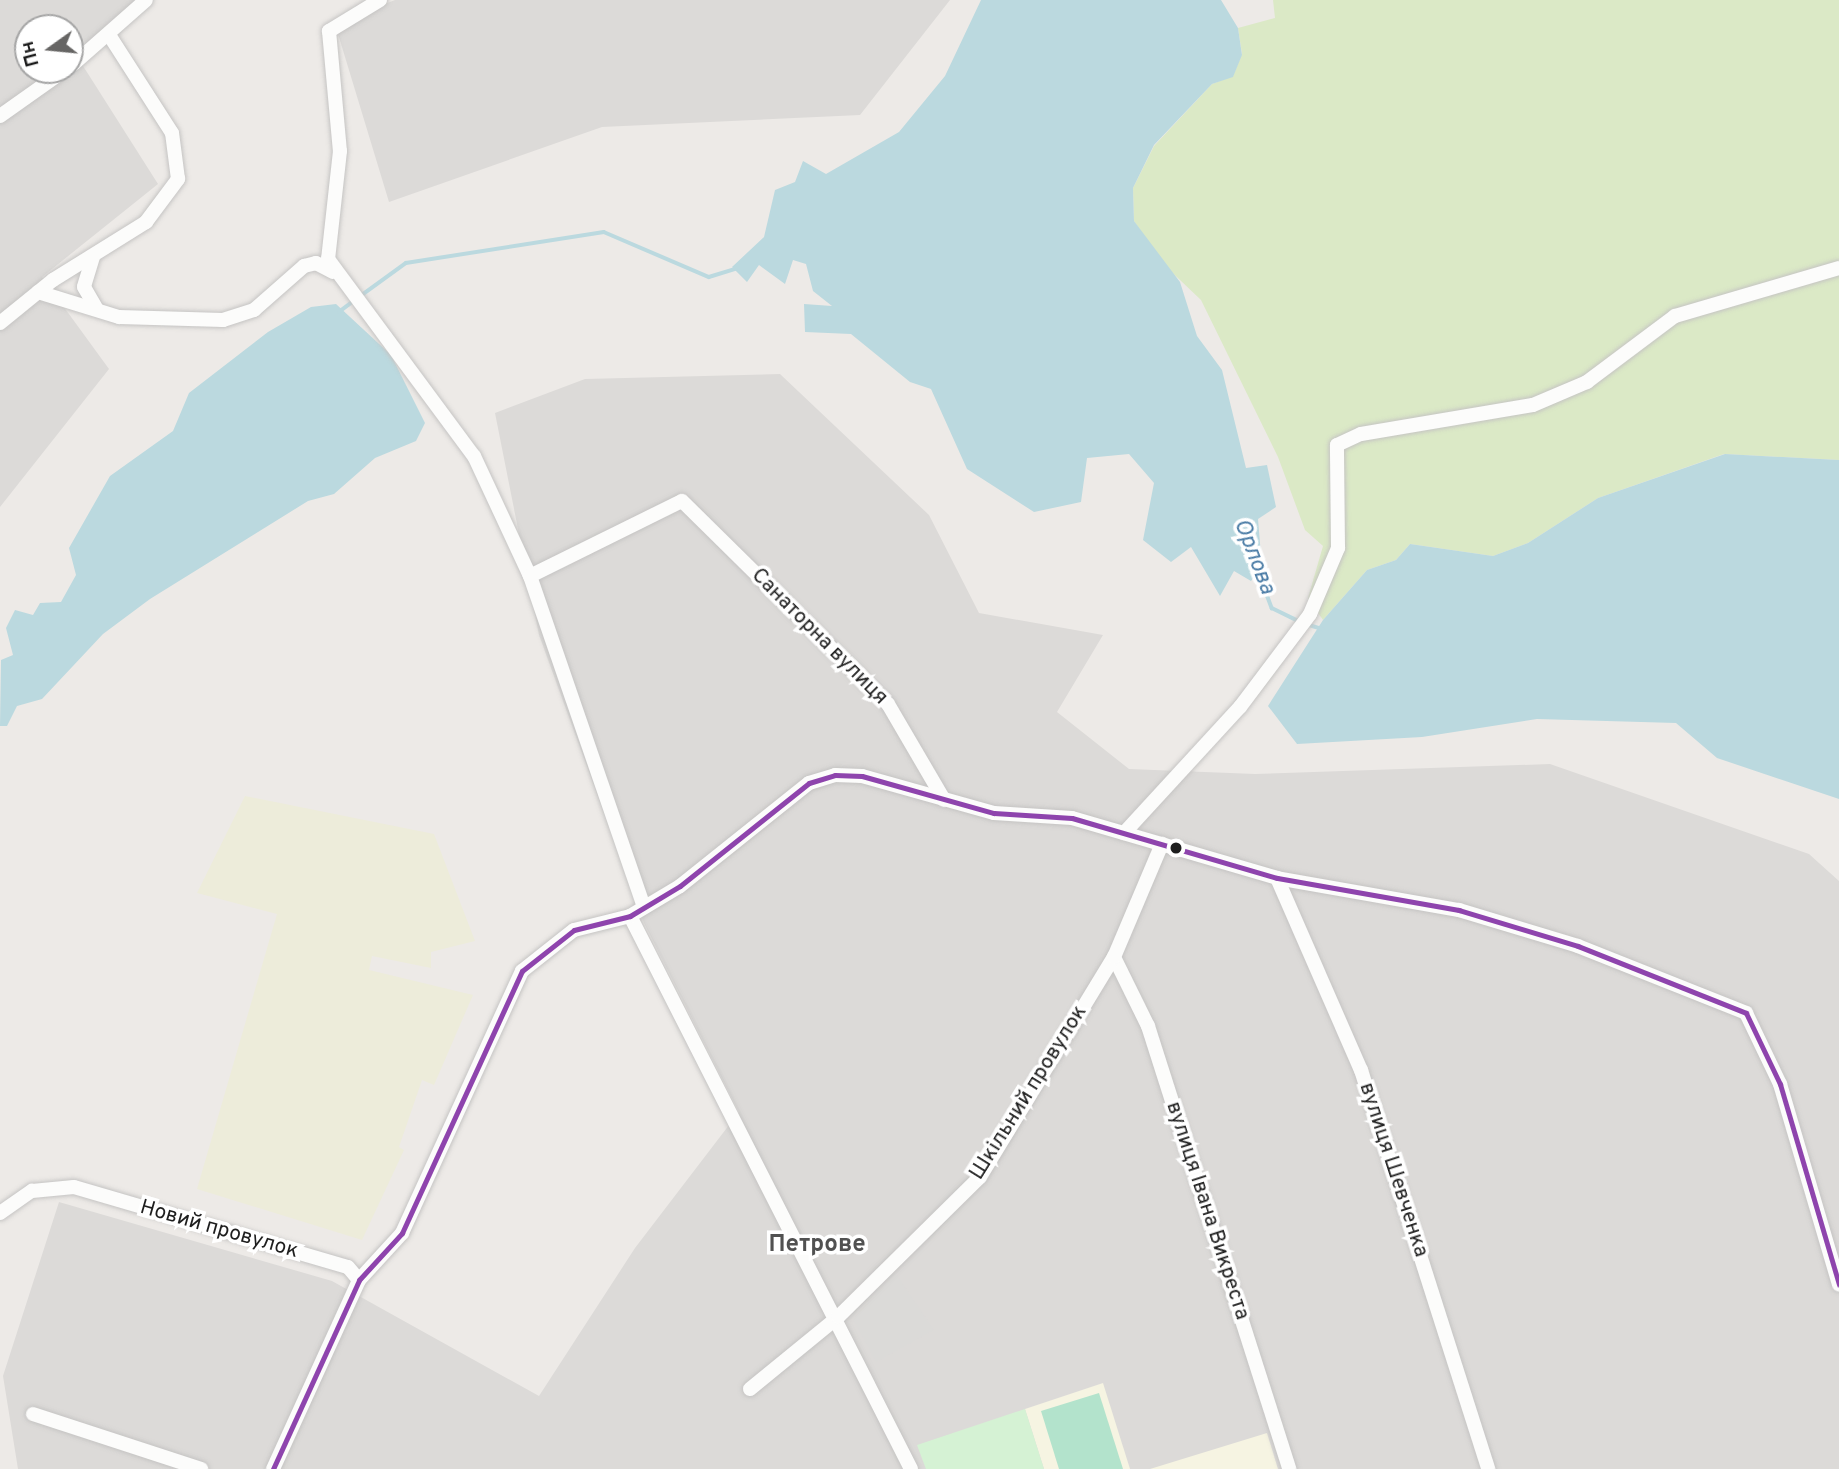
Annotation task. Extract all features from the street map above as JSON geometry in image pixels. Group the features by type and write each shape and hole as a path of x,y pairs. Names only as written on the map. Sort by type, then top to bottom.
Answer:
{"street":[{"path":"84,56 146,0"},
{"path":"333,272 327,245 340,151 328,42 341,18 380,0"},
{"path":"0,323 38,292 146,222 172,196 177,144 109,35"},
{"path":"0,116 45,84"},
{"path":"93,256 84,287 98,310"},
{"path":"38,292 98,310 145,320 223,320 254,310 303,266 316,262 333,272 474,456 530,576 644,908"},
{"path":"1124,833 1240,707 1310,614 1338,548 1337,445 1361,434 1533,405 1587,382 1675,316 1839,268"},
{"name":"Санаторна вулиця","path":"530,576 682,501 888,704 944,800"},
{"path":"273,1469 359,1280 402,1233 522,971 574,929 630,916 644,908 821,778 862,776 994,813 1072,818 1277,878 1459,909 1578,946 1746,1013 1780,1084 1839,1285"},
{"name":"Шкільний провулок","path":"750,1389 838,1317 980,1177 1114,957 1162,844"},
{"name":"вулиця Шевченка","path":"1277,878 1361,1070 1488,1469"},
{"path":"630,916 838,1317 911,1469"},
{"name":"вулиця Івана Викреста","path":"1114,957 1149,1026 1289,1469"},
{"name":"Новий провулок","path":"0,1213 32,1191 74,1187 348,1267 359,1280"},
{"path":"33,1414 201,1469"}],"shaded area":[{"path":"0,0 139,0 84,52 84,14 14,14 14,84 84,84 84,67 158,184 42,277 109,369 0,507"},
{"path":"395,0 950,0 860,115 602,127 389,202 335,24"},
{"path":"780,374 929,515 979,613 1103,635 1057,712 1129,769 1255,774 1550,764 1809,854 1839,881 1839,1469 18,1469 3,1376 59,1202 332,1281 539,1396 635,1248 739,1112 644,923 539,635 495,413 585,379"},
{"path":"896,1274 934,1330 876,1362 853,1319"},
{"path":"1103,1383 1130,1469 1044,1469 1025,1409"},
{"path":"1267,1433 1278,1469 1150,1469"}],"green space":[{"path":"1273,0 1839,0 1839,460 1724,454 1598,498 1528,543 1493,556 1410,544 1396,560 1367,570 1323,620 1308,598 1323,546 1305,530 1278,457 1201,300 1159,260 1134,221 1133,188 1154,146 1212,84 1233,76 1242,54 1238,28 1275,18"},
{"path":"245,796 434,834 475,941 431,952 431,968 372,956 369,970 473,995 434,1085 422,1080 399,1147 404,1150 362,1240 197,1189 277,914 197,893"},
{"path":"1099,1393 1123,1469 1059,1469 1041,1411"},
{"path":"1025,1409 1044,1469 926,1469 917,1445"}],"water":[{"path":"981,0 1221,0 1238,28 1242,55 1233,77 1212,84 1154,145 1133,188 1134,221 1180,282 1197,336 1222,370 1246,468 1267,465 1276,507 1258,519 1262,567 1251,581 1234,571 1220,596 1191,547 1171,562 1143,540 1154,483 1129,454 1087,458 1081,502 1034,512 967,469 931,389 910,382 851,334 805,332 804,304 832,306 813,291 806,264 793,260 785,284 759,265 747,282 732,267 764,237 775,190 795,182 803,161 826,174 899,132 945,76"},
{"path":"336,304 391,355 425,423 416,441 375,458 334,494 308,501 150,599 103,634 42,699 17,706 7,726 0,726 1,660 13,655 6,628 15,610 33,615 40,603 61,602 76,575 69,548 110,476 173,431 189,393 268,332 311,307"},
{"path":"1725,454 1839,460 1839,799 1717,758 1676,723 1537,719 1422,737 1297,744 1268,706 1323,620 1367,570 1396,560 1410,544 1493,556 1528,543 1598,498"}],"waterway":[{"path":"362,295 406,263 604,232 709,277 736,269"},
{"path":"339,312 355,300"},
{"name":"Орлова","path":"1257,568 1272,608 1299,621"},
{"name":"Орлова","path":"1306,624 1322,629"}],"transit line":[{"path":"273,1469 359,1280 402,1233 522,971 574,930 630,916 680,886 809,783 835,775 862,776 994,813 1072,818 1277,878 1459,910 1578,946 1746,1013 1780,1084 1839,1285"}],"district":[{"name":"Петрове","path":"817,1246"}]}
